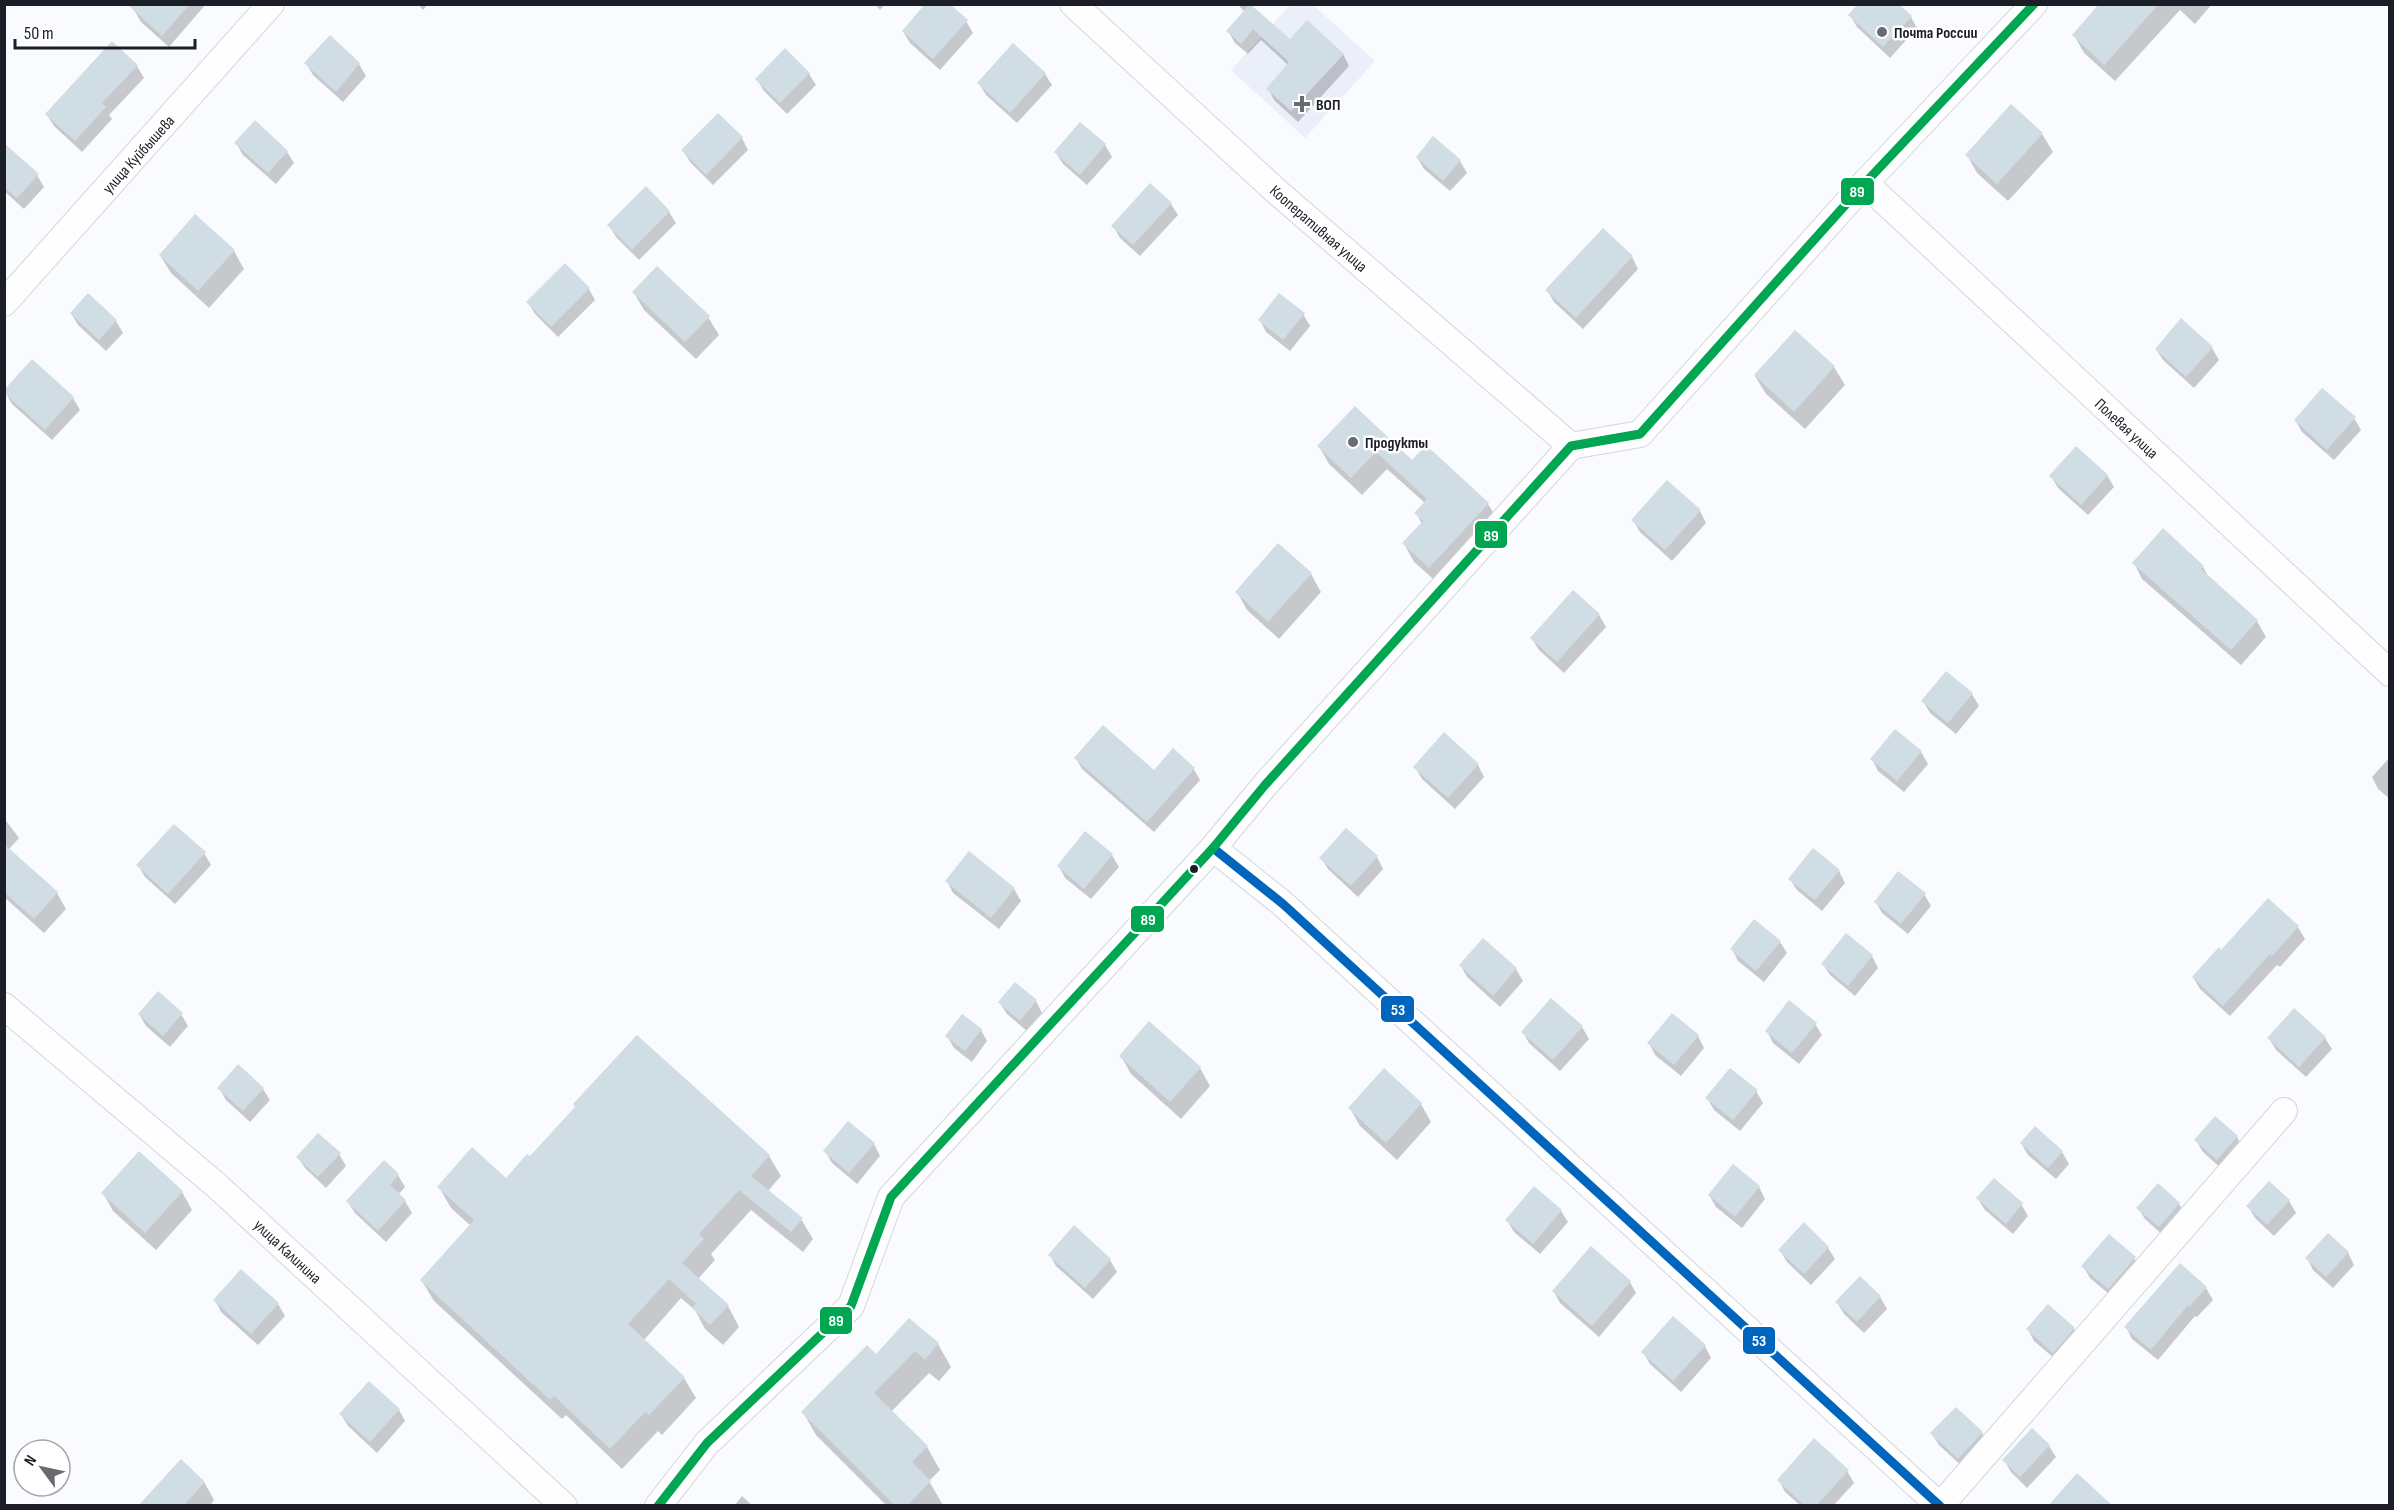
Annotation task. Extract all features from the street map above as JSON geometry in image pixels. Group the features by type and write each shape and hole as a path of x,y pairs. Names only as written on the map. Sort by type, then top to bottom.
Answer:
{"street":[{"name":"улица Куйбышева","path":"4,303 271,4"},
{"name":"Кооперативная улица","path":"1073,4 1275,190 1571,446"},
{"path":"658,1506 708,1443 851,1306 891,1197 1213,848 1265,785 1571,446 1640,434 1865,183 2034,4"},
{"name":"Полевая улица","path":"1865,183 2390,673"},
{"path":"1213,848 1292,912 1940,1506 2284,1111"},
{"name":"улица Калинина","path":"4,1006 216,1185 564,1506"}],"shaded area":[{"name":"ВОП","path":"1290,5 1313,5 1375,61 1305,138 1231,70"}],"building":[{"path":"127,4 190,4 162,36"},
{"path":"925,4 950,4 968,20 933,59 902,31"},
{"path":"1250,4 1290,39 1307,20 1344,54 1291,111 1266,89 1289,62 1253,29 1241,44 1226,31"},
{"name":"Почта России","path":"1858,4 1899,4 1912,16 1883,47 1848,15"},
{"path":"2099,4 2159,4 2104,65 2072,35"},
{"path":"330,35 360,63 336,92 304,63"},
{"path":"112,41 138,65 102,103 106,107 75,141 45,114"},
{"path":"1013,43 1046,73 1010,113 977,83"},
{"path":"785,48 810,73 780,103 755,79"},
{"path":"2011,104 2043,133 1997,184 1965,155"},
{"path":"718,113 743,137 706,175 681,150"},
{"path":"255,120 288,151 268,173 234,143"},
{"path":"1080,122 1106,144 1080,175 1054,152"},
{"path":"1433,136 1461,160 1443,181 1416,157"},
{"path":"4,143 39,174 17,198 4,187"},
{"path":"1150,183 1172,203 1133,245 1111,226"},
{"path":"646,186 670,211 632,250 607,225"},
{"path":"195,214 235,250 198,291 159,255"},
{"path":"1603,228 1633,256 1576,318 1545,290"},
{"path":"565,263 590,288 551,327 526,302"},
{"path":"657,266 710,316 685,342 632,292"},
{"path":"88,293 117,320 99,340 70,313"},
{"path":"1279,293 1305,313 1283,340 1258,320"},
{"path":"2181,318 2213,347 2186,377 2155,349"},
{"path":"1795,330 1835,366 1794,412 1754,375"},
{"path":"32,359 74,397 45,430 4,393 4,390"},
{"path":"2322,388 2356,417 2327,450 2294,420"},
{"path":"1355,406 1412,460 1426,445 1489,503 1429,568 1402,543 1423,521 1414,513 1427,499 1376,452 1351,478 1317,446"},
{"path":"2076,446 2108,475 2081,505 2049,476"},
{"path":"1667,480 1701,510 1665,550 1631,520"},
{"path":"2163,528 2204,566 2201,569 2258,620 2231,650 2132,563"},
{"path":"1278,543 1312,573 1268,622 1235,592"},
{"path":"1573,590 1600,614 1557,662 1530,638"},
{"path":"1946,671 1973,693 1948,723 1921,701"},
{"path":"1103,725 1154,770 1173,748 1195,768 1147,822 1074,758"},
{"path":"1895,729 1922,751 1897,781 1870,759"},
{"path":"1444,732 1479,764 1448,798 1413,767"},
{"path":"174,824 206,852 168,894 136,865"},
{"path":"1346,828 1378,856 1351,886 1319,858"},
{"path":"1085,831 1113,854 1084,889 1057,866"},
{"path":"4,844 58,892 34,919 4,892"},
{"path":"1813,848 1840,870 1815,900 1788,879"},
{"path":"969,851 1015,888 991,918 945,881"},
{"path":"1898,871 1926,893 1901,924 1874,902"},
{"path":"2268,898 2299,926 2223,1006 2192,977 2219,947 2221,950"},
{"path":"1754,919 1781,941 1756,971 1730,949"},
{"path":"1846,933 1873,955 1848,986 1821,964"},
{"path":"1483,938 1517,968 1493,996 1459,965"},
{"path":"1015,982 1037,1000 1020,1021 998,1002"},
{"path":"158,991 183,1013 163,1036 138,1014"},
{"path":"1551,998 1583,1026 1553,1060 1521,1032"},
{"path":"1789,1000 1817,1023 1792,1053 1765,1031"},
{"path":"2294,1008 2326,1037 2299,1067 2267,1038"},
{"path":"1672,1013 1699,1035 1674,1065 1647,1043"},
{"path":"962,1014 982,1029 965,1051 945,1036"},
{"path":"1149,1021 1201,1067 1170,1102 1119,1056"},
{"path":"637,1035 770,1155 751,1176 803,1218 791,1232 739,1190 699,1234 704,1239 682,1263 729,1305 710,1325 692,1308 696,1304 669,1279 628,1324 685,1377 649,1415 645,1412 610,1449 554,1396 550,1400 420,1280 474,1220 437,1187 472,1147 506,1178 527,1154 530,1156 575,1107 573,1104"},
{"path":"238,1064 264,1088 243,1111 217,1088"},
{"path":"1384,1068 1422,1103 1386,1143 1348,1108"},
{"path":"1730,1068 1758,1090 1733,1120 1705,1098"},
{"path":"2215,1116 2238,1136 2217,1160 2194,1140"},
{"path":"848,1121 875,1143 849,1173 823,1151"},
{"path":"2035,1126 2063,1151 2048,1168 2020,1143"},
{"path":"318,1133 341,1153 318,1177 296,1157"},
{"path":"139,1151 183,1191 145,1233 101,1193"},
{"path":"384,1160 399,1174 390,1185 406,1200 378,1231 346,1201"},
{"path":"1733,1164 1760,1186 1735,1217 1708,1195"},
{"path":"1994,1178 2023,1203 2006,1224 1976,1198"},
{"path":"2269,1181 2290,1200 2267,1225 2246,1206"},
{"path":"2158,1183 2180,1203 2159,1227 2136,1208"},
{"path":"1534,1186 1562,1210 1533,1244 1505,1220"},
{"path":"1804,1222 1829,1247 1804,1274 1778,1250"},
{"path":"1074,1225 1111,1259 1085,1288 1048,1255"},
{"path":"2328,1233 2349,1252 2326,1277 2305,1258"},
{"path":"2109,1234 2136,1257 2108,1289 2081,1266"},
{"path":"1591,1246 1631,1281 1592,1326 1552,1291"},
{"path":"2180,1263 2207,1287 2189,1307 2188,1305 2151,1350 2124,1327"},
{"path":"241,1269 279,1303 251,1334 213,1300"},
{"path":"1860,1276 1881,1296 1857,1322 1835,1302"},
{"path":"2048,1304 2075,1328 2053,1353 2026,1329"},
{"path":"1673,1316 1706,1345 1673,1381 1641,1352"},
{"path":"909,1318 939,1343 925,1360 915,1351 874,1393 928,1446 912,1462 931,1481 907,1506 895,1506 801,1412 867,1345 876,1354"},
{"path":"369,1381 400,1409 370,1442 339,1414"},
{"path":"1956,1407 1983,1432 1958,1459 1930,1433"},
{"path":"2032,1428 2050,1445 2020,1477 2002,1460"},
{"path":"1814,1438 1849,1470 1816,1506 1805,1506 1777,1480"},
{"path":"181,1459 205,1482 183,1506 138,1506"},
{"path":"2077,1473 2113,1506 2048,1506"}],"transit line":[{"name":"89","path":"658,1506 707,1443 851,1306 891,1197 1213,848 1265,785 1571,446 1640,434 1865,183 2034,4"},
{"name":"53","path":"1213,848 1283,904 1940,1506"}],"place":[{"name":"Почта России","path":"1882,32"},
{"name":"ВОП","path":"1302,104"},
{"name":"Продукты","path":"1353,442"}]}
